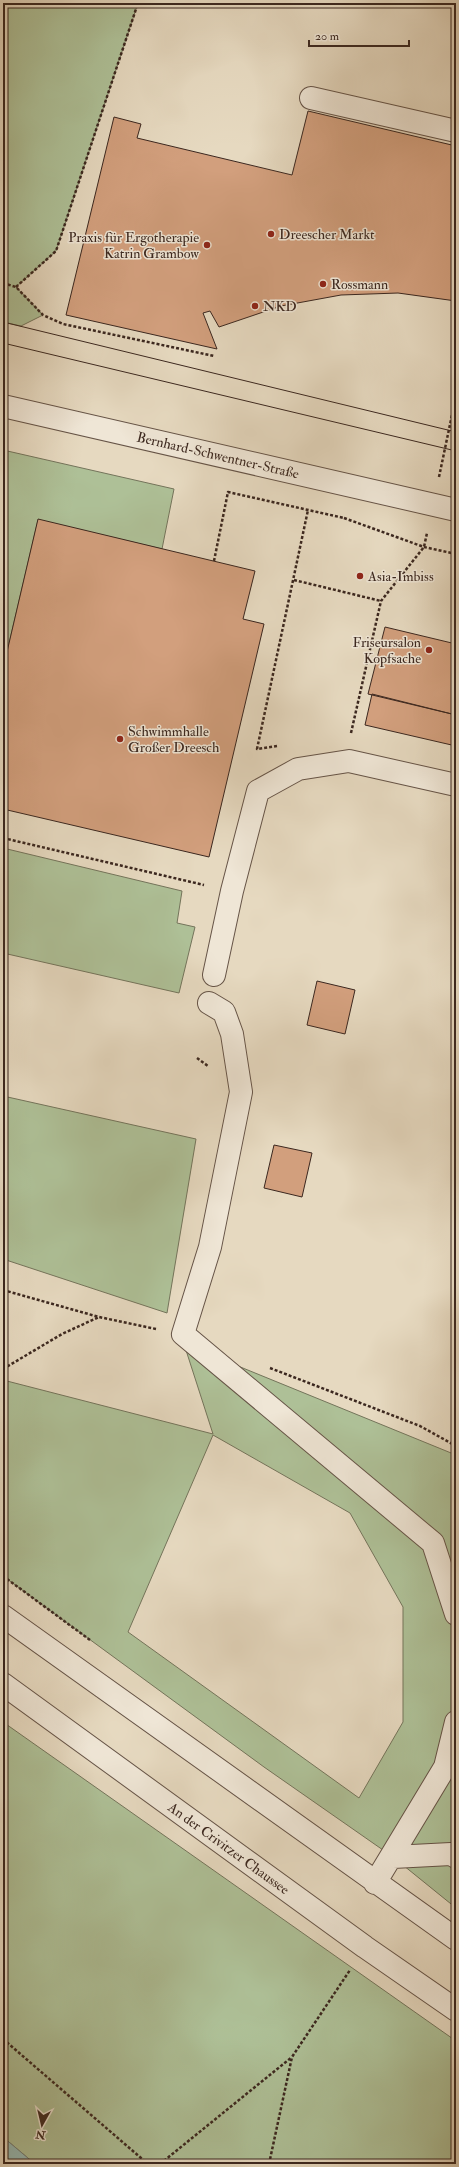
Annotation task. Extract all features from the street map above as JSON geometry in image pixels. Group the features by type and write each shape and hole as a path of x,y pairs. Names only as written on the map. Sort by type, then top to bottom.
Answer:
{"street":[{"path":"311,98 456,131"},
{"name":"Bernhard-Schwentner-Straße","path":"3,406 456,510"},
{"path":"214,974 232,891 258,791 298,768 349,761 456,785"},
{"path":"209,1003 224,1012 232,1034 241,1092 210,1247 183,1334 434,1543 456,1614"},
{"path":"3,1616 375,1883 456,1939"},
{"name":"An der Crivitzer Chaussee","path":"3,1684 365,1947 456,2010"},
{"path":"375,1883 393,1857 445,1768 456,1722"},
{"path":"393,1857 451,1854 456,1857"}],"path":[{"path":"16,287 56,250 137,6 135,3"},
{"path":"3,283 16,287 43,315 63,324 214,356"},
{"path":"344,518 351,486"},
{"path":"214,561 228,492 344,518 424,547 456,554"},
{"path":"280,745 257,749 308,510"},
{"path":"349,761 351,732 381,600 424,547"},
{"path":"294,580 381,600"},
{"path":"343,734 351,732"},
{"path":"3,838 212,887"},
{"path":"3,1290 99,1317 183,1334"},
{"path":"3,1369 62,1334 99,1317"},
{"path":"264,1366 420,1426 456,1446"},
{"path":"160,2164 292,2057 365,1947"},
{"path":"3,2039 148,2164"},
{"path":"269,2164 292,2057"}],"green space":[{"path":"3,3 135,3 137,6 56,251 16,287 43,315 21,326 3,322"},
{"path":"3,450 174,489 162,549 38,520 3,669"},
{"path":"3,848 182,891 177,923 195,927 179,993 3,953"},
{"path":"3,1096 196,1139 167,1313 3,1259"},
{"path":"184,1344 456,1455 456,1908 393,1857 264,1767 3,1576 3,1380 213,1434","holes":["213,1435 350,1513 403,1607 403,1722 359,1798 128,1632"]},
{"path":"3,1722 456,2041 456,2164 35,2164 3,2137"}],"water":[{"path":"3,2137 35,2164 3,2164"}],"building":[{"name":"Dreescher Markt","path":"308,111 456,146 456,301 398,293 341,295 281,306 219,327 210,311 203,313 217,349 66,315 114,117 141,124 137,138 292,175"},
{"name":"Schwimmhalle Großer Dreesch","path":"38,519 255,571 243,619 264,624 209,857 3,809 3,669"},
{"path":"385,627 456,644 456,715 368,694"},
{"path":"372,694 456,715 456,746 365,725"},
{"path":"317,981 355,990 345,1034 307,1025"},
{"path":"274,1145 312,1153 302,1197 264,1188"}],"tram line":[{"path":"3,322 456,432"},
{"path":"3,343 456,451"}],"place":[{"name":"Dreescher Markt","path":"271,234"},
{"name":"Praxis für Ergotherapie Katrin Grambow","path":"207,245"},
{"name":"Rossmann","path":"323,284"},
{"name":"NKD","path":"255,306"},
{"name":"Asia-Imbiss","path":"360,576"},
{"name":"Friseursalon Kopfsache","path":"429,650"},
{"name":"Schwimmhalle Großer Dreesch","path":"120,739"}]}
